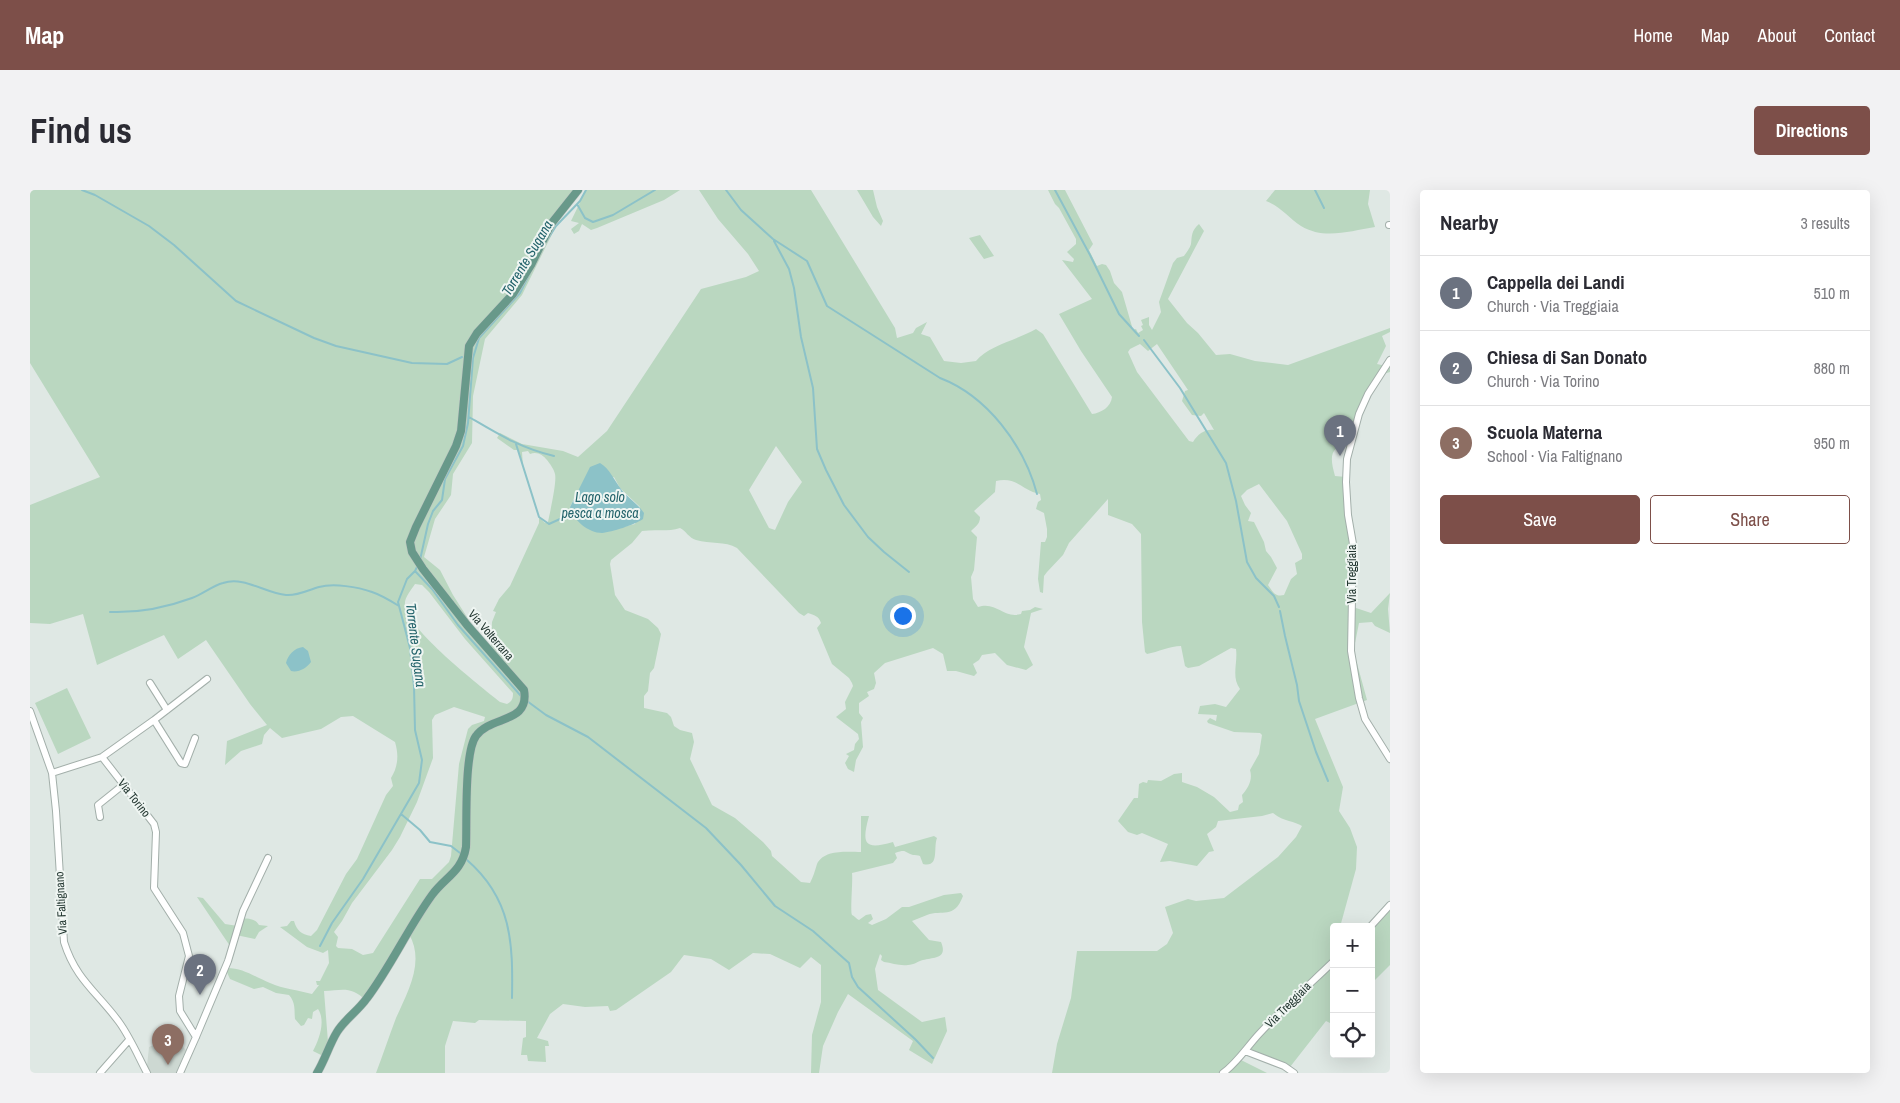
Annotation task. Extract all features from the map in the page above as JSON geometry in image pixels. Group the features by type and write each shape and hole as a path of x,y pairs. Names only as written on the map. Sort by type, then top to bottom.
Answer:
{"main road":[{"name":"Via Volterrana","path":"317,1073 324,1063 336,1034 345,1020 366,1001 432,894 456,870 464,858 469,751 472,741 486,727 518,713 524,706 524,690 467,625 416,561 410,542 456,446 461,430 469,346 477,333 512,294 531,265 551,224 578,190"}],"street":[{"name":"Via Treggiaia","path":"1390,360 1368,394 1359,414 1347,459 1346,475 1348,515 1353,544 1354,583 1350,652 1358,698 1365,719 1390,759"},
{"path":"52,773 102,757 154,720 207,678"},
{"path":"150,683 167,710"},
{"name":"Via Faltignano","path":"30,711 52,773 64,942 71,962 81,978 120,1024 147,1073"},
{"path":"154,720 181,763 185,764 196,738"},
{"name":"Via Torino","path":"102,757 154,824 156,832 154,888 184,933 189,956 180,996 180,1011 196,1037"},
{"path":"100,817 98,804 123,785"},
{"path":"180,1073 228,961 243,911 268,858"},
{"path":"1374,923 1390,905"},
{"name":"Via Treggiaia","path":"1223,1073 1330,965"},
{"path":"100,1073 129,1040"},
{"path":"1244,1051 1284,1066 1294,1073"}],"shaded area":[{"path":"173,1037 186,1050 176,1073 150,1073 147,1066 149,1047"}],"green space":[{"path":"30,190 578,190 552,224 556,226 522,295 485,339 473,396 472,443 453,474 451,495 435,519 424,557 440,570 453,595 479,636 491,647 492,622 496,612 493,611 499,599 510,586 539,523 539,517 545,523 548,522 555,478 552,467 540,454 530,454 528,451 522,452 523,467 518,450 514,450 497,438 500,433 522,444 563,451 578,457 607,431 701,289 746,277 759,271 748,254 718,219 699,190 811,190 895,328 897,338 913,333 916,328 927,322 921,334 930,337 944,361 961,363 976,361 988,351 1036,329 1043,334 1092,414 1105,409 1110,404 1112,397 1059,314 1092,299 1062,260 1073,262 1074,259 1067,252 1076,244 1076,239 1048,190 1065,190 1093,244 1089,250 1097,266 1106,265 1110,271 1114,283 1122,292 1133,330 1136,329 1138,333 1143,330 1141,320 1149,317 1149,325 1152,330 1161,312 1159,302 1173,263 1177,258 1184,256 1188,250 1193,231 1199,224 1204,231 1168,299 1216,355 1230,354 1255,361 1288,365 1390,328 1390,332 1382,336 1386,346 1377,364 1386,366 1390,360 1390,372 1380,375 1368,394 1352,441 1335,449 1332,457 1335,476 1346,477 1353,544 1353,607 1371,613 1390,593 1388,609 1390,633 1375,626 1372,622 1359,623 1355,643 1355,656 1367,700 1315,719 1343,787 1339,811 1350,828 1357,847 1356,869 1341,923 1330,923 1330,1023 1326,1021 1290,1067 1245,1051 1239,1059 1267,1073 1052,1073 1057,1044 1071,998 1077,951 1157,951 1167,944 1173,933 1165,907 1188,899 1196,901 1224,898 1278,857 1296,837 1302,826 1273,813 1218,821 1216,827 1207,834 1214,851 1209,852 1197,866 1170,861 1160,862 1168,844 1142,833 1137,835 1128,832 1118,821 1134,798 1138,798 1139,784 1147,783 1148,780 1161,781 1174,774 1182,773 1182,782 1197,787 1214,797 1230,812 1238,810 1239,805 1243,802 1242,795 1248,787 1250,770 1259,754 1262,735 1260,733 1234,732 1208,723 1207,721 1210,718 1216,721 1217,715 1198,714 1200,706 1215,704 1226,707 1240,689 1235,675 1236,649 1231,648 1199,666 1188,668 1185,666 1181,646 1147,654 1145,652 1142,622 1141,534 1132,524 1108,515 1108,499 1069,543 1063,555 1044,576 1043,593 1040,592 1038,579 1041,542 1045,542 1047,529 1044,513 1036,509 1038,502 1041,500 1040,494 1009,480 1003,480 996,481 995,492 974,511 980,519 971,531 977,537 974,570 971,577 973,599 978,607 990,606 1015,615 1035,607 1043,609 1031,613 1024,647 1033,665 1026,670 1007,665 995,653 982,655 973,664 977,673 974,676 956,671 947,671 943,654 933,648 885,663 874,673 876,683 874,689 867,692 869,696 859,703 859,713 863,718 861,722 863,747 856,760 854,772 848,769 845,763 849,756 846,754 854,750 855,744 859,739 858,734 836,717 846,709 845,702 853,686 849,678 832,664 817,628 821,623 818,617 808,613 804,616 799,613 737,548 728,544 696,540 680,528 642,531 632,543 611,560 610,564 615,595 625,610 648,619 658,628 661,634 654,668 650,673 648,691 644,696 644,708 667,713 671,717 674,726 680,730 692,733 694,742 690,759 712,805 735,818 763,842 771,851 772,856 801,882 810,883 817,864 825,856 837,852 861,852 861,816 869,816 865,833 868,843 871,845 893,842 895,847 934,836 937,838 935,856 932,863 923,864 920,856 901,851 895,853 897,858 893,863 852,873 851,908 852,915 859,920 871,914 873,919 868,923 872,925 886,919 902,907 909,907 944,895 961,893 963,896 952,911 932,913 912,921 929,940 941,942 943,952 939,956 912,964 899,965 884,962 881,960 882,956 880,954 875,969 878,990 922,1022 945,1017 947,1031 932,1064 909,1050 913,1041 848,994 823,1046 819,1073 811,1073 812,1035 821,1002 821,965 811,957 800,968 770,954 753,953 729,970 711,959 684,955 671,972 616,1010 610,1011 608,1006 585,1007 563,1004 550,1014 537,1038 548,1041 549,1046 545,1046 546,1062 528,1061 527,1055 521,1055 523,1038 526,1037 526,1021 479,1020 475,1023 453,1021 445,1046 445,1073 376,1073 413,976 415,955 414,945 409,934 366,1001 352,991 324,991 328,1042 323,1056 313,1051 322,1025 318,1009 313,1012 312,1019 308,1018 304,1025 301,1026 295,1019 294,1004 289,995 276,993 263,987 254,989 230,979 225,968 243,971 275,985 312,994 319,985 317,985 316,981 320,981 329,963 328,950 323,953 307,947 280,927 287,926 291,921 294,921 298,930 305,934 311,936 317,930 346,874 357,859 386,795 393,786 391,778 395,770 397,756 395,742 353,716 341,717 321,729 282,738 270,728 264,735 262,744 241,751 225,765 227,741 267,725 250,704 206,640 178,659 164,635 97,665 83,614 50,624 30,623 30,505 100,477 30,363","holes":["1140,344 1148,351 1157,344 1188,390 1185,391 1182,401 1192,415 1201,416 1204,413 1214,430 1205,431 1199,434 1193,442 1189,441 1137,372 1128,352","776,446 802,482 788,502 775,530 769,528 749,490","614,477 620,488 640,507 635,524 610,530 571,511 570,507 578,490","1259,484 1287,521 1302,554 1302,559 1295,563 1297,574 1291,579 1284,595 1276,595 1268,585 1277,568 1266,551 1264,542 1254,522 1248,521 1251,513 1241,496 1247,490","415,584 422,585 429,592 465,639 513,693 510,702 507,704 500,702 445,656 418,628 405,605 407,597","454,707 485,717 484,721 472,725 468,729 459,764 449,862 432,879 420,879 373,953 363,955 352,949 338,948 336,946 338,937 334,932 352,903 392,850 417,802 433,758 432,720 435,715"]},
{"path":"586,190 680,190 664,200 597,228 591,230 582,224 579,231 574,234 571,229 579,223 571,221"},
{"path":"857,190 873,190 883,221 881,226 873,217"},
{"path":"1275,190 1370,190 1368,204 1375,227 1328,234 1310,230 1301,226 1280,209 1266,201"},
{"path":"980,235 994,256 984,259 969,238"},
{"path":"67,688 91,738 58,754 35,703"},
{"path":"197,897 203,898 225,924 238,926 241,918 251,919 259,925 268,926 259,932 255,939 236,935 230,946"},
{"path":"1390,905 1390,965 1375,980 1375,923"}],"water":[{"name":"Lago solo pesca a mosca","path":"600,463 609,471 618,486 642,510 644,513 643,519 623,528 602,533 591,531 577,520 570,507 590,467"},
{"path":"303,647 308,651 311,662 302,669 291,671 286,663 288,657 294,650"}],"waterway":[{"path":"82,190 95,195 149,226 174,245 236,301 314,338 336,346 412,363 447,364 462,357"},
{"name":"Torrente Sugana","path":"546,242 556,226 580,201 586,190"},
{"path":"577,204 585,218 593,222 613,215 655,190"},
{"path":"726,190 741,210 773,239 807,261 827,306 940,378 957,386 988,410 1001,424 1023,458 1037,494"},
{"path":"1055,190 1119,314 1139,336"},
{"path":"1315,190 1324,208"},
{"path":"774,241 789,269 794,288 801,337 813,388 817,449 844,505 868,537 909,572"},
{"name":"Torrente Sugana","path":"420,560 428,524 433,511 442,500 445,479 463,446 468,423 473,358 479,338 520,293 530,273"},
{"path":"1144,340 1180,388 1226,463 1236,501 1247,562 1256,578 1274,596 1279,607"},
{"path":"469,417 520,445 554,456"},
{"path":"516,444 539,517 549,524 560,519"},
{"name":"Torrente Sugana","path":"320,946 332,923 363,879 419,783 422,760 415,730 414,686 410,648 398,602 407,579 418,565"},
{"path":"415,571 432,589 458,625 521,696"},
{"path":"110,612 141,611 172,605 196,596 219,584 231,581 247,583 286,595 299,594 325,586 353,587 375,593 399,606"},
{"path":"1280,611 1299,701 1328,781"},
{"path":"527,701 546,715 588,737 706,828 741,865 775,906 813,931 849,963 852,977 858,987 933,1058"},
{"path":"401,814 420,830 430,842 451,846 460,853"},
{"path":"467,860 482,875 493,890 507,923 512,959 512,998"}],"place":[{"name":"Cappella dei Landi","path":"1340,456"},
{"name":"Chiesa di San Donato","path":"200,995"},
{"name":"Scuola Materna","path":"168,1065"}]}
